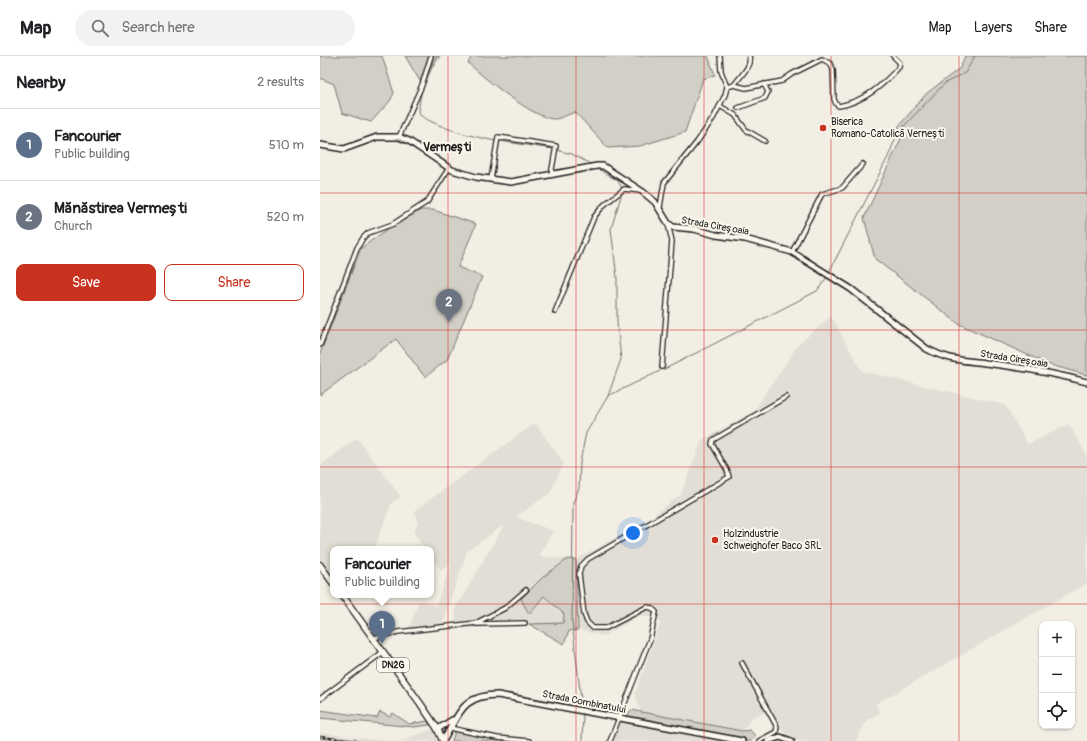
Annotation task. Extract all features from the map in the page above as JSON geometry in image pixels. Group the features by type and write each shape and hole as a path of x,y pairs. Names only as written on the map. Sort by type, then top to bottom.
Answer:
{"main road":[{"path":"320,564 330,579"},
{"name":"Strada Combinatului","path":"344,598 438,729 443,741"}],"street":[{"path":"399,137 422,85 431,56"},
{"path":"660,207 664,183 697,142 720,106 727,87 722,71 720,56"},
{"path":"734,85 749,66 751,61 749,56"},
{"path":"727,87 734,85 746,88 782,81 792,74 822,59 831,64 834,70 836,104 839,106 866,97 877,90 899,67 900,64 893,56"},
{"path":"738,108 765,98 768,92 764,84"},
{"path":"720,106 735,115 746,130 765,141"},
{"name":"Strada Cireșoaia","path":"320,145 344,149 377,137 399,137 409,141 449,168 465,174 511,182 603,166 643,192 660,207 668,223 673,228 694,229 716,235 745,239 792,252 851,289 927,349 942,356 953,360 1011,367 1087,382"},
{"path":"491,179 498,137 556,146 551,175"},
{"path":"792,252 822,194 842,188 863,164"},
{"path":"320,345 356,251 363,238 373,231 394,224 427,202 449,168"},
{"path":"555,312 594,217 604,205 624,189 643,192"},
{"path":"662,367 672,241 668,223"},
{"path":"610,741 650,639 656,612 647,606 606,628 593,628 587,622 584,614 579,568 588,559 729,477 727,470 712,444 713,440 786,397"},
{"path":"470,624 482,621 499,612 526,590"},
{"path":"373,638 413,630 470,624 525,623"},
{"path":"320,698 384,652"},
{"path":"742,663 777,727 776,732 759,741"},
{"name":"Strada Combinatului","path":"443,741 460,710 471,701 490,695 518,698 742,741"},
{"path":"438,729 454,719"},
{"path":"450,728 497,738 529,741"},
{"path":"768,741 780,737 791,741"}],"shaded area":[{"path":"320,56 382,56 394,93 390,101 371,122 342,113 334,84 320,78"},
{"path":"405,56 440,56 434,64 423,86"},
{"path":"472,56 708,56 715,75 703,79 685,132 640,146 608,148 575,112 554,119 545,117 522,105 485,78 468,63"},
{"path":"965,56 1087,56 1087,375 1050,365 959,324 875,259 864,218 904,132 898,127 927,93 960,68"},
{"path":"421,210 433,210 476,224 458,267 482,277 447,360 425,377 396,339 320,395 320,354 361,248 389,228"},
{"path":"831,316 862,371 1005,405 1028,444 1069,424 1087,456 1087,583 876,704 880,713 867,720 856,741 794,741 783,731 771,710 753,717 742,731 641,713 635,694 661,621 641,615 604,636 578,630 576,560 650,518 681,494 702,440 753,412 798,345"},
{"path":"535,423 564,463 550,493 516,517 553,531 539,556 568,559 543,577 529,614 544,596 564,614 563,623 456,629 455,609 504,525 467,551 440,631 409,628 419,601 436,606 451,564 441,570 434,561 434,546 423,546 414,533 418,522 414,511"},
{"path":"357,438 401,497 391,504 375,546 330,546 330,572 320,560 320,466"},
{"path":"568,559 576,560 578,630 569,631 564,644 529,624 563,623 564,614 544,596 529,614 521,599 543,577"},
{"path":"320,710 377,718 380,712 390,717 393,713 409,724 428,721 430,725 414,727 320,718"},
{"path":"631,710 742,731 750,730 755,736 751,741 731,741 627,723 627,716"},
{"path":"620,721 731,741 613,741"},
{"path":"433,729 440,741 400,741"},
{"path":"455,731 511,741 452,741"},
{"path":"320,733 385,741 320,741"}],"waterway":[{"path":"437,56 430,68 421,93 419,109 420,115 446,128 496,141"},
{"path":"829,272 888,157 896,137 903,127 945,83 965,73 975,56"},
{"path":"499,141 553,149"},
{"path":"556,150 572,154 592,165"},
{"path":"598,169 618,181 622,188"},
{"path":"582,708 572,621 573,503 579,488 580,462 586,433 608,396 621,359 617,323 617,278 611,229 622,193"},
{"path":"663,370 817,291 827,277"},
{"path":"608,396 660,371"},
{"path":"582,741 583,714"}],"railway":[{"path":"320,737 356,741"}],"place":[{"name":"Biserica Romano-Catolică Vernești","path":"823,128"},
{"name":"Mănăstirea Vermești","path":"449,322"},
{"name":"Holzindustrie Schweighofer Baco SRL","path":"715,540"},
{"name":"Fancourier","path":"382,644"}],"district":[{"name":"Vermești","path":"447,147"}]}
